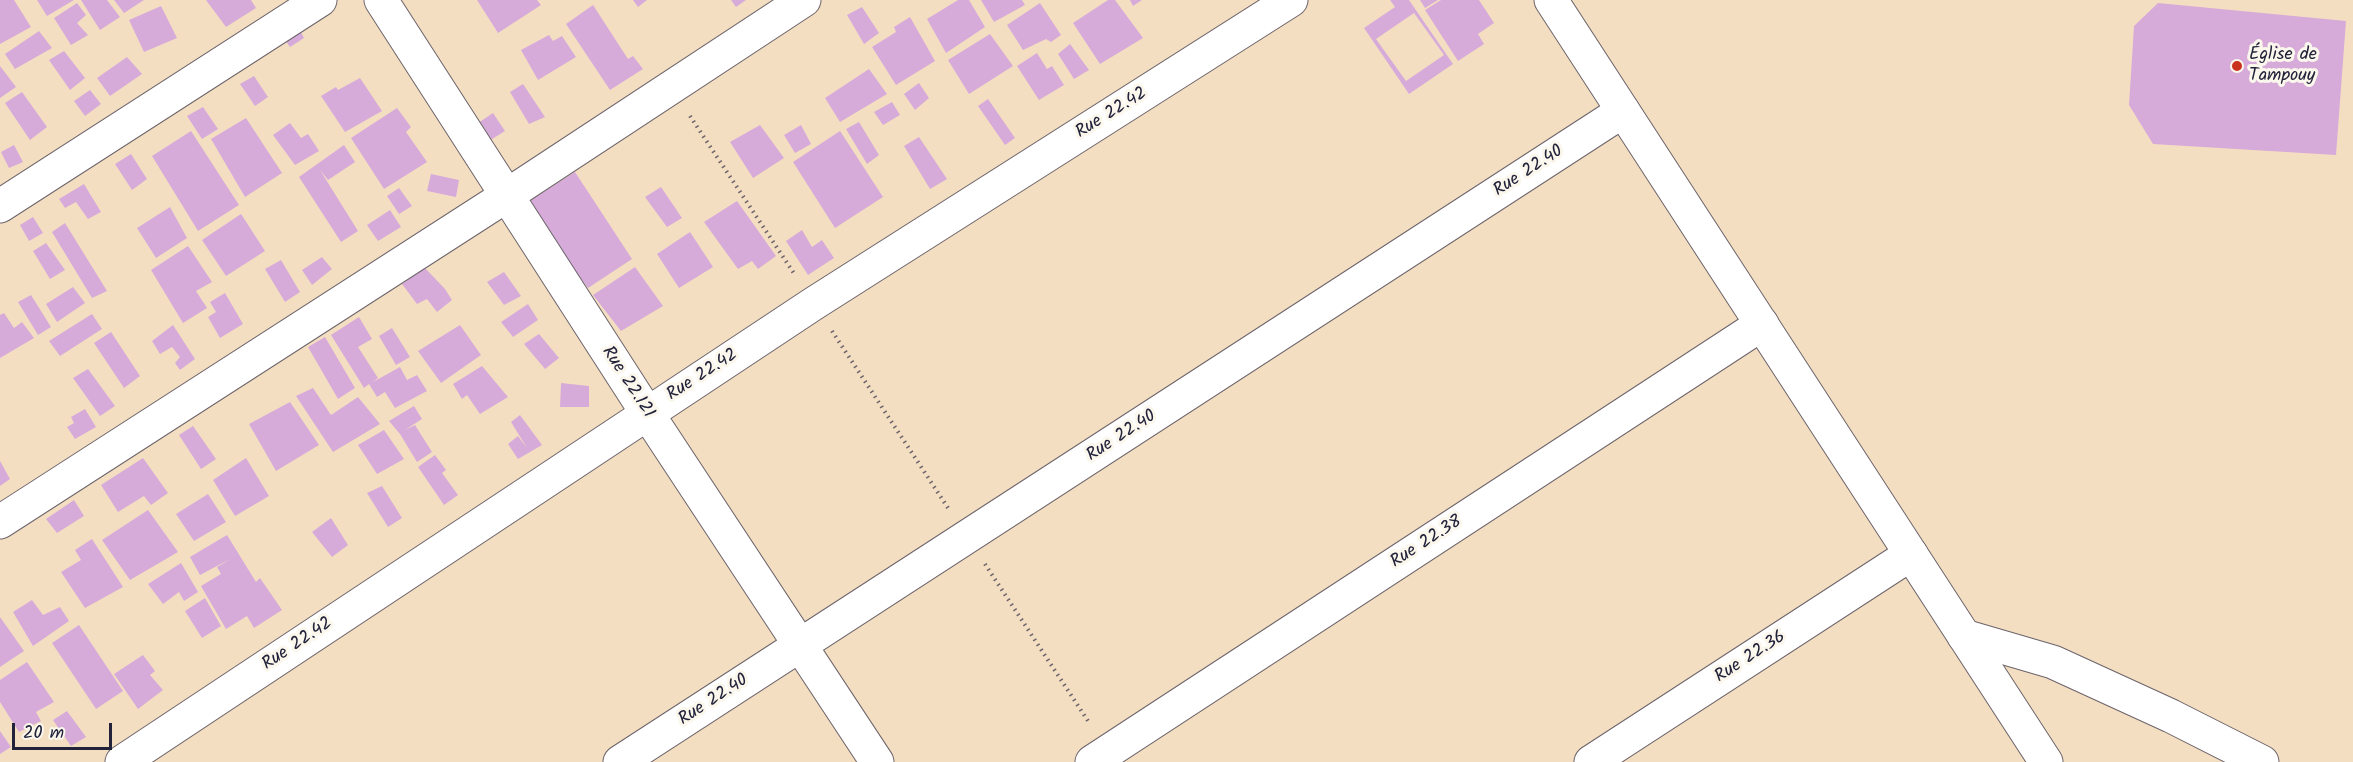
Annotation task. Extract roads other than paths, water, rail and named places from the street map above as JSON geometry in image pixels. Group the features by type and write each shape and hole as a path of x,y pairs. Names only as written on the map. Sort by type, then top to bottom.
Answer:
{"street":[{"path":"0,206 320,0"},
{"name":"Rue 22.121","path":"381,0 646,413 877,762"},
{"path":"0,522 506,196 804,0"},
{"name":"Rue 22.42","path":"122,762 813,304 1291,0"},
{"path":"1551,0 2046,762"},
{"name":"Rue 22.40","path":"620,762 1623,111"},
{"name":"Rue 22.38","path":"1100,757 1762,324"},
{"name":"Rue 22.36","path":"1591,762 1911,554"},
{"path":"1964,636 2053,662 2171,716 2262,762"}],"place":[{"name":"Église de Tampouy","path":"2237,66"}]}
